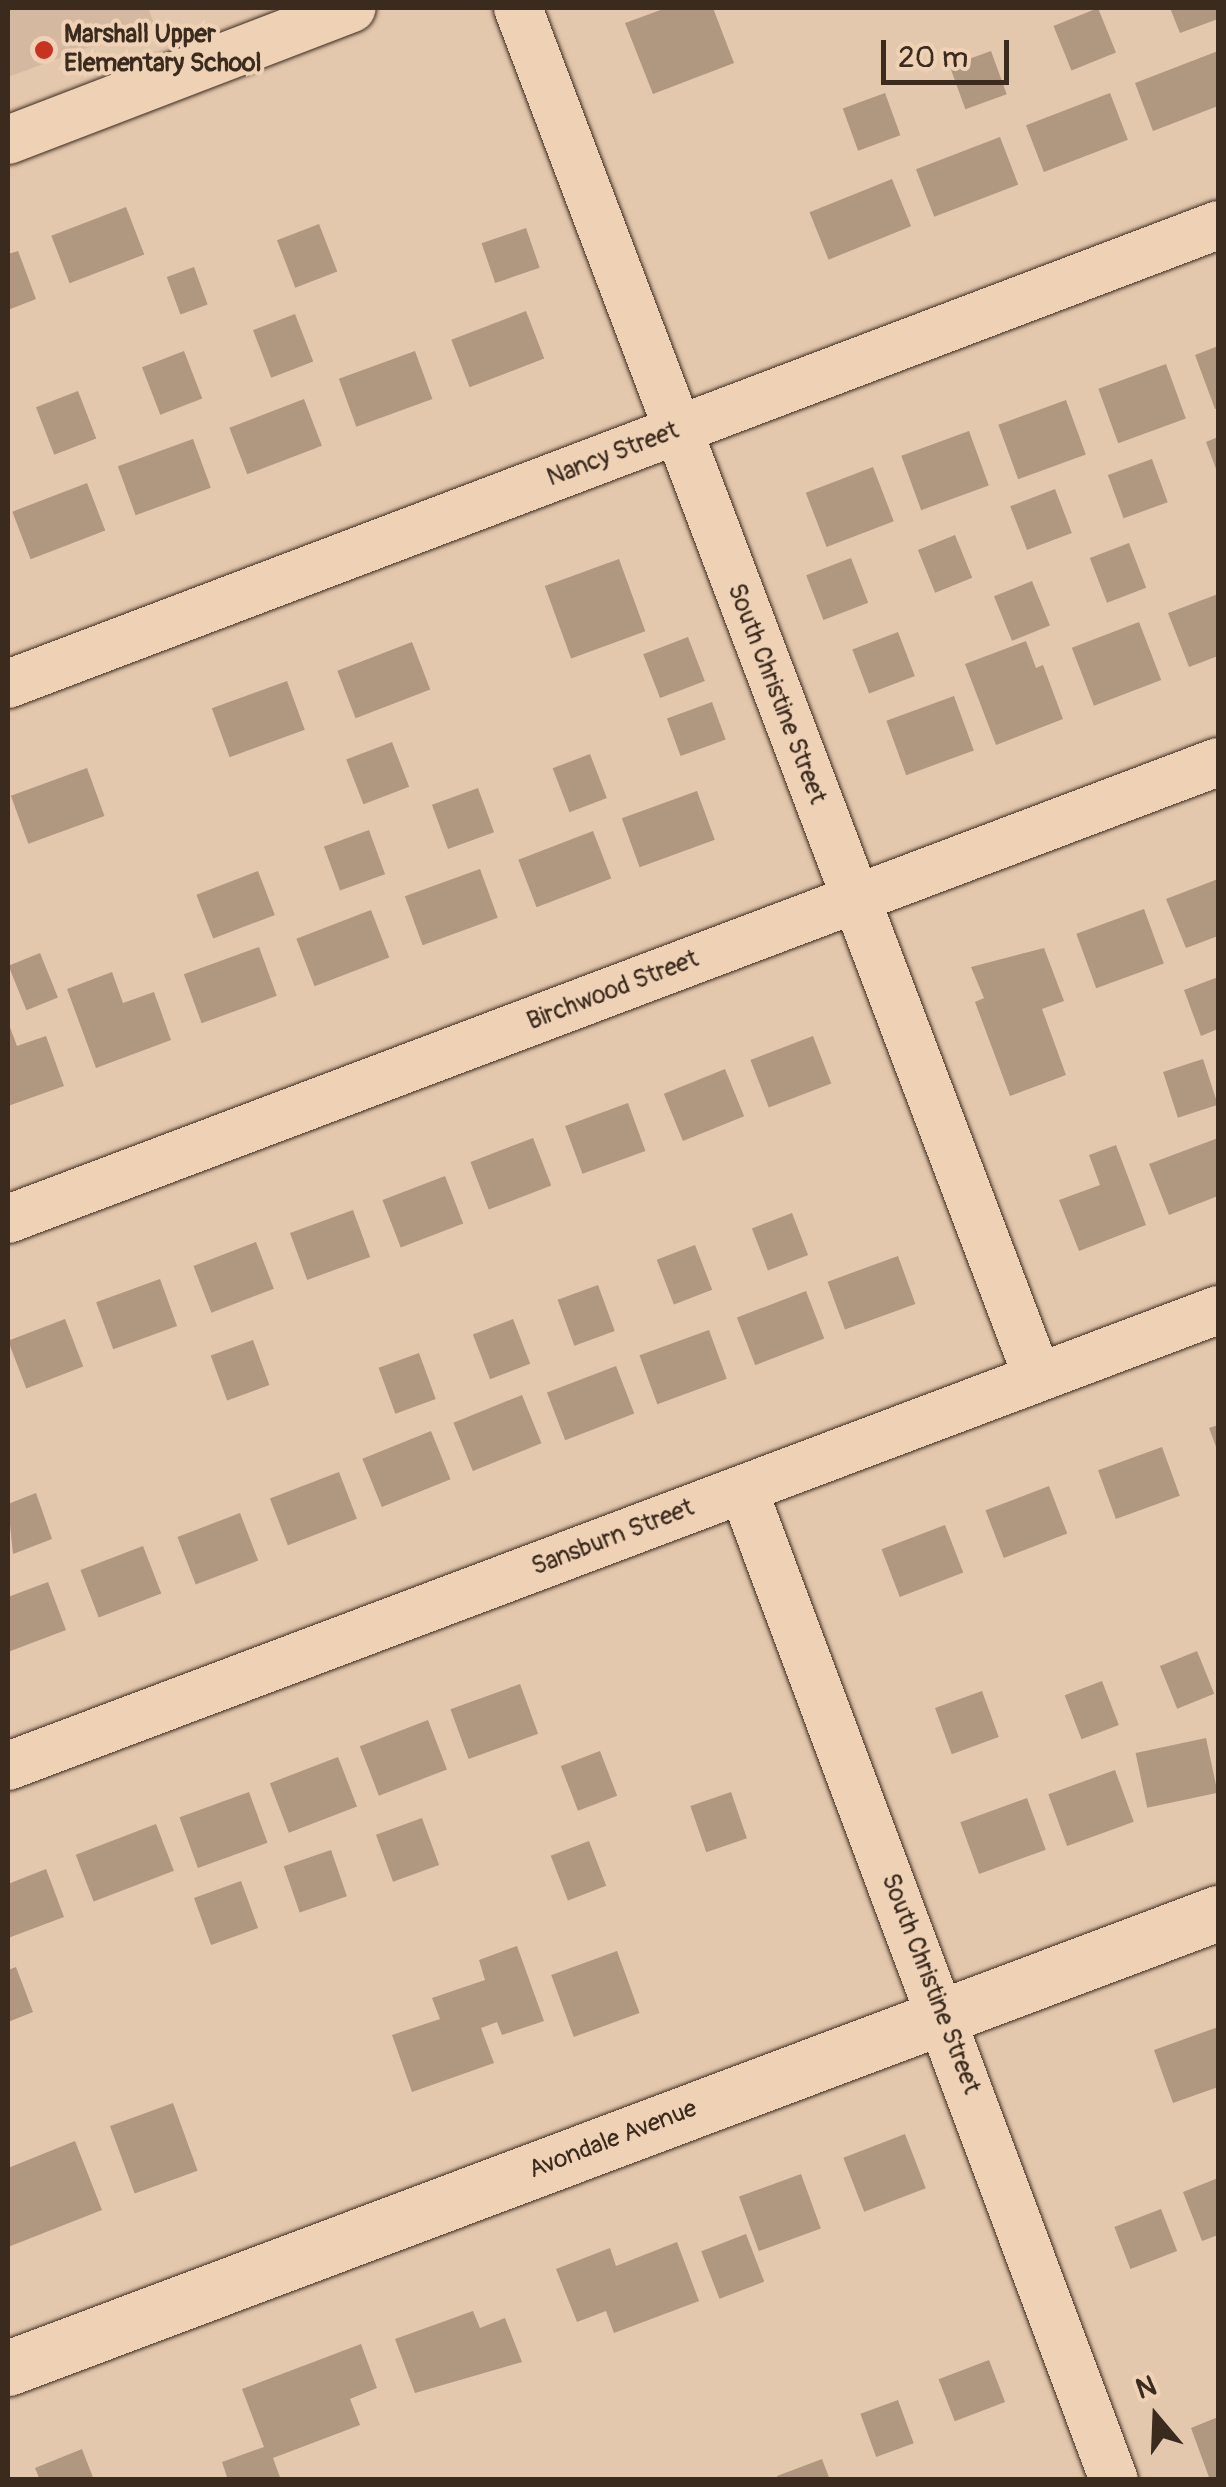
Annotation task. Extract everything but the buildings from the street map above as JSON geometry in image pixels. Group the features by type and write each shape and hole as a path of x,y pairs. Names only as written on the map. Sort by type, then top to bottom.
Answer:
{"street":[{"path":"8,140 351,8"},
{"name":"South Christine Street","path":"518,8 1038,1378"},
{"name":"Nancy Street","path":"8,684 1218,225"},
{"name":"Birchwood Street","path":"8,1219 1218,762"},
{"name":"Sansburn Street","path":"8,1766 1218,1310"},
{"name":"South Christine Street","path":"743,1489 1114,2480"},
{"name":"Avondale Avenue","path":"8,2368 1218,1913"}],"shaded area":[{"name":"Marshall Upper Elementary School","path":"8,8 148,8 154,23 8,77"}],"place":[{"name":"Marshall Upper Elementary School","path":"44,50"}]}
